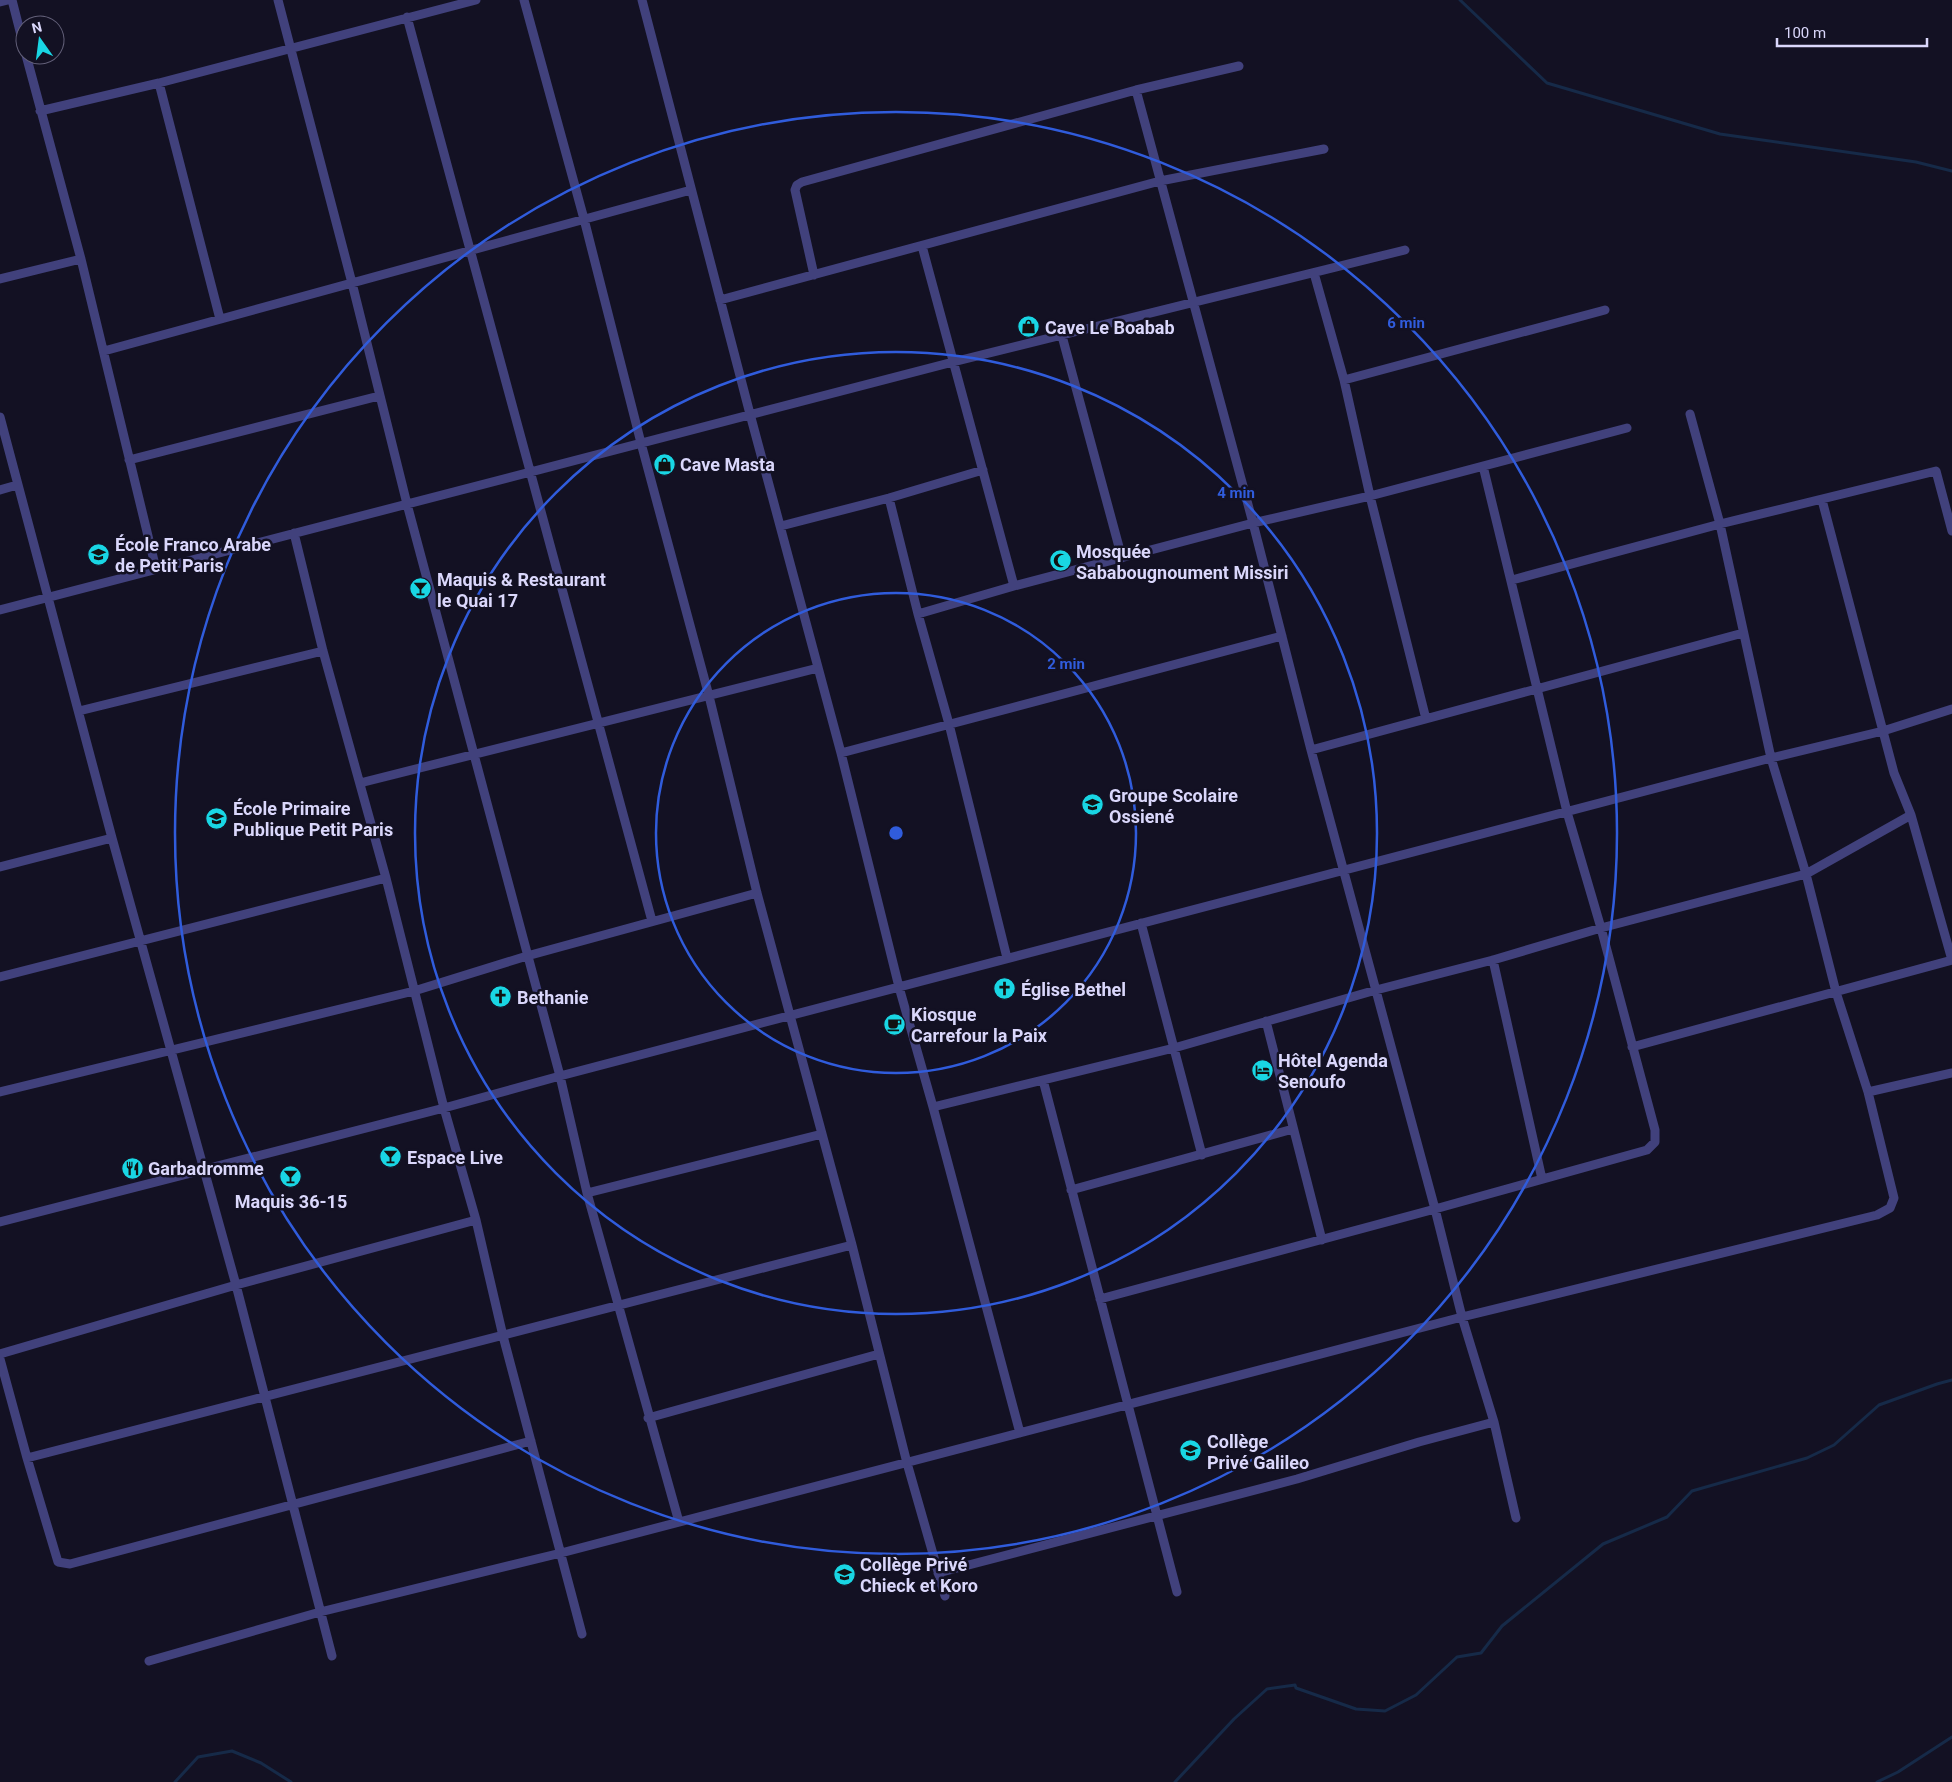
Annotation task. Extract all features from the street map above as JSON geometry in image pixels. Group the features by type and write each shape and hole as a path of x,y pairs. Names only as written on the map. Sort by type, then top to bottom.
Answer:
{"street":[{"path":"0,2 8,0"},
{"path":"12,0 16,15"},
{"path":"278,0 289,48 352,283 407,504 560,1076 587,1193 619,1304 648,1418 679,1522"},
{"path":"40,111 159,83 476,0"},
{"path":"524,0 584,219 641,444 709,696 757,893 852,1245 907,1463 945,1596"},
{"path":"642,0 841,753 899,987 1020,1433"},
{"path":"407,18 472,250 530,473 652,922"},
{"path":"28,65 81,259 156,569"},
{"path":"814,275 795,190 797,185 802,182 1136,90 1240,66"},
{"path":"159,83 220,319"},
{"path":"1136,90 1253,522 1343,870 1436,1209 1462,1317 1494,1422 1516,1518"},
{"path":"720,300 1160,181 1324,149"},
{"path":"104,351 691,190"},
{"path":"922,246 1014,586"},
{"path":"0,610 750,414 1404,250"},
{"path":"0,279 81,259"},
{"path":"1314,273 1344,380 1370,496 1426,719"},
{"path":"1344,380 1605,310"},
{"path":"1062,336 1122,558"},
{"path":"130,460 379,396"},
{"path":"149,1661 320,1612 561,1553 1462,1317 1877,1214 1890,1208 1894,1198 1868,1092 1836,992 1806,874 1771,758 1720,524 1690,414"},
{"path":"0,418 112,838 142,940 236,1285 332,1656"},
{"path":"918,614 1014,586 1253,522 1370,496 1627,428"},
{"path":"1100,1299 1647,1150 1654,1142 1655,1130 1601,928 1567,812 1539,689 1483,466"},
{"path":"781,526 890,498 983,470"},
{"path":"1512,580 1720,524 1936,471 1952,531"},
{"path":"0,490 17,485"},
{"path":"890,498 1007,958"},
{"path":"1632,1047 1952,960 1910,815 1894,773 1822,500"},
{"path":"294,533 323,651 386,878 444,1108 476,1220 503,1336 582,1634"},
{"path":"1311,750 1743,632"},
{"path":"841,753 1282,636"},
{"path":"79,711 323,651"},
{"path":"360,783 818,668"},
{"path":"0,1222 444,1108 790,1015 1771,758 1883,731 1952,709"},
{"path":"933,1107 1174,1048 1376,990 1493,960 1601,928 1806,874 1910,815"},
{"path":"0,867 112,838"},
{"path":"0,977 386,878"},
{"path":"0,1092 414,990 527,956 757,893"},
{"path":"1141,923 1202,1155"},
{"path":"1493,960 1542,1179"},
{"path":"1266,1022 1322,1240"},
{"path":"1868,1092 1952,1074"},
{"path":"1043,1080 1177,1592"},
{"path":"1071,1190 1294,1129"},
{"path":"587,1193 822,1134"},
{"path":"0,1354 236,1285 476,1220"},
{"path":"27,1458 852,1245"},
{"path":"648,1418 879,1354"},
{"path":"0,1359 58,1562 70,1564 531,1441"},
{"path":"938,1573 1297,1479 1419,1442 1494,1422"}],"waterway":[{"path":"1460,0 1547,83 1720,134 1916,162 1952,171"},
{"path":"1175,1782 1234,1719 1267,1689 1295,1685 1296,1688 1356,1709 1385,1711 1416,1695 1457,1657 1481,1653 1502,1626 1603,1544 1667,1517 1692,1491 1807,1458 1834,1445 1879,1405 1952,1380"},
{"path":"1877,1782 1898,1772 1952,1737"},
{"path":"175,1782 198,1757 232,1751 261,1763 291,1782"}],"place":[{"name":"Cave Le Boabab","path":"1029,327"},
{"name":"Cave Masta","path":"664,464"},
{"name":"École Franco Arabe de Petit Paris","path":"99,554"},
{"name":"Mosquée Sababougnoument Missiri","path":"1060,561"},
{"name":"Maquis & Restaurant le Quai 17","path":"421,589"},
{"name":"Groupe Scolaire Ossiené","path":"1093,805"},
{"name":"École Primaire Publique Petit Paris","path":"217,818"},
{"name":"Église Bethel","path":"1005,989"},
{"name":"Bethanie","path":"501,997"},
{"name":"Kiosque Carrefour la Paix","path":"895,1024"},
{"name":"Hôtel Agenda Senoufo","path":"1262,1070"},
{"name":"Espace Live","path":"391,1157"},
{"name":"Garbadromme","path":"132,1168"},
{"name":"Maquis 36-15","path":"291,1176"},
{"name":"Collège Privé Galileo","path":"1191,1451"},
{"name":"Collège Privé Chieck et Koro","path":"844,1574"}]}
